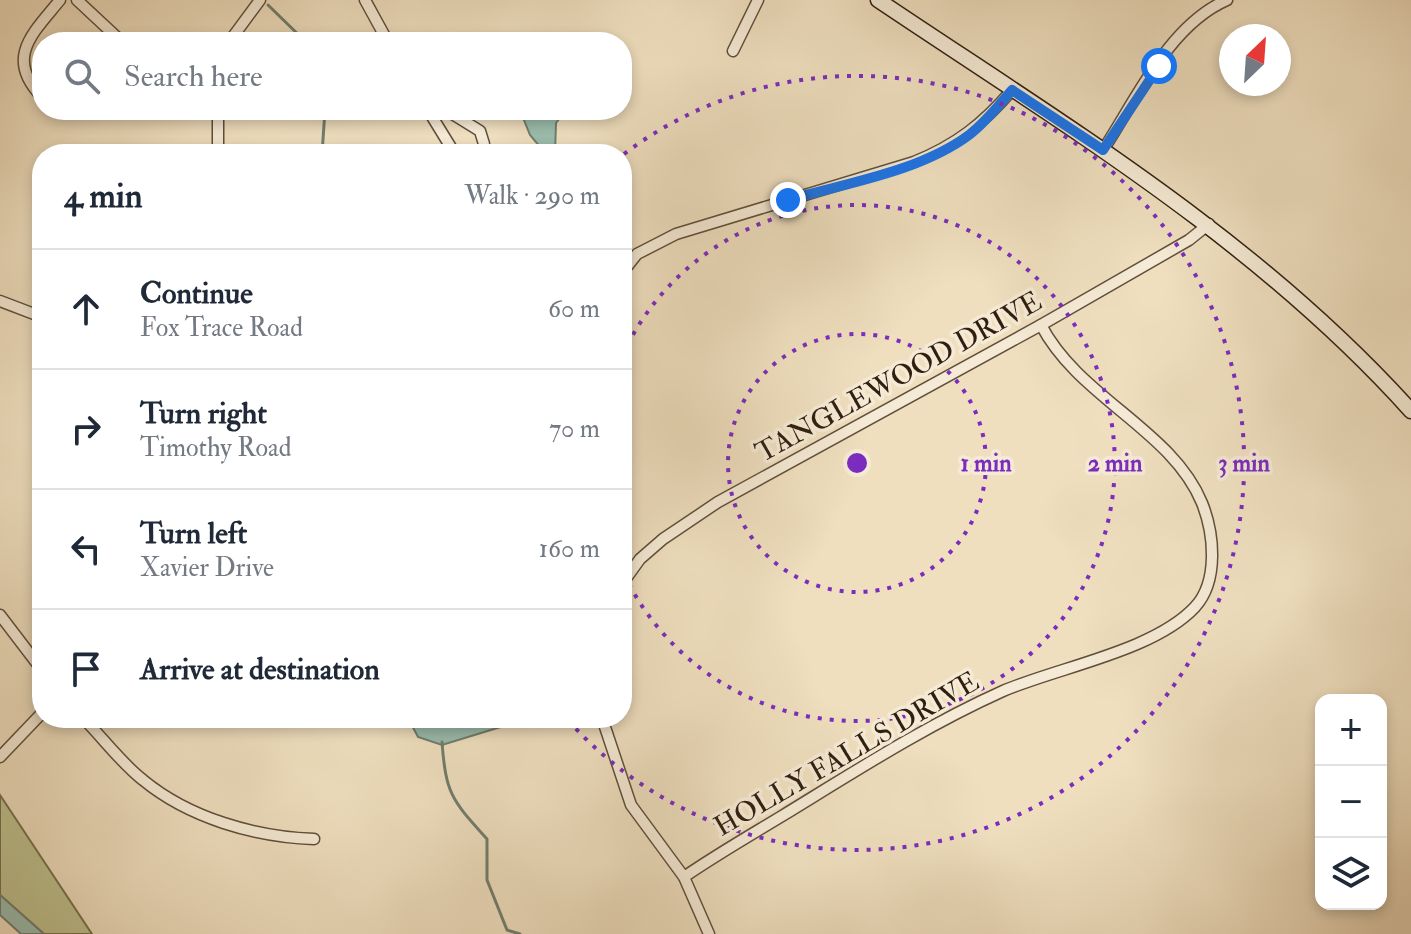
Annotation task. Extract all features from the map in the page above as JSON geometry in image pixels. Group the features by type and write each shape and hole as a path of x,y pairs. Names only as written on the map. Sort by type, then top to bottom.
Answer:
{"main road":[{"path":"878,0 1209,224 1361,357 1411,411"}],"street":[{"path":"34,32 60,0"},
{"path":"77,0 111,32"},
{"path":"236,32 260,0"},
{"path":"365,0 383,32"},
{"path":"733,51 758,0"},
{"path":"1103,150 1173,45 1223,1"},
{"path":"32,35 24,53 27,79 32,85"},
{"path":"632,260 637,254 676,234 914,162 951,146 986,120 1012,90"},
{"path":"218,120 218,144"},
{"path":"434,120 449,144"},
{"path":"462,120 480,131 484,144"},
{"name":"TANGLEWOOD DRIVE","path":"632,564 718,502 1041,325 1189,240 1209,224"},
{"path":"0,301 32,313"},
{"name":"HOLLY FALLS DRIVE","path":"684,877 748,835 924,731 1002,692 1157,633 1187,614 1204,595 1211,566 1211,539 1206,516 1192,483 1165,452 1079,378 1062,360 1041,325"},
{"path":"0,615 32,657"},
{"path":"0,757 32,723"},
{"path":"93,728 141,779 172,801 241,829 314,839"},
{"path":"605,728 631,805 684,877 709,934"}],"green space":[{"path":"0,795 92,934 44,934 0,895"}],"shaded area":[{"path":"524,120 558,120 555,144 538,144"},
{"path":"413,728 497,728 442,745 418,737"},
{"path":"0,895 44,934 21,934 0,915"}],"waterway":[{"path":"268,5 296,32"},
{"path":"323,144 324,120"},
{"path":"442,742 446,774 453,796 487,839 487,880 507,930 520,934"}],"route":[{"path":"788,200 914,162 951,146 986,120 1012,90 1103,150 1159,66"}]}
